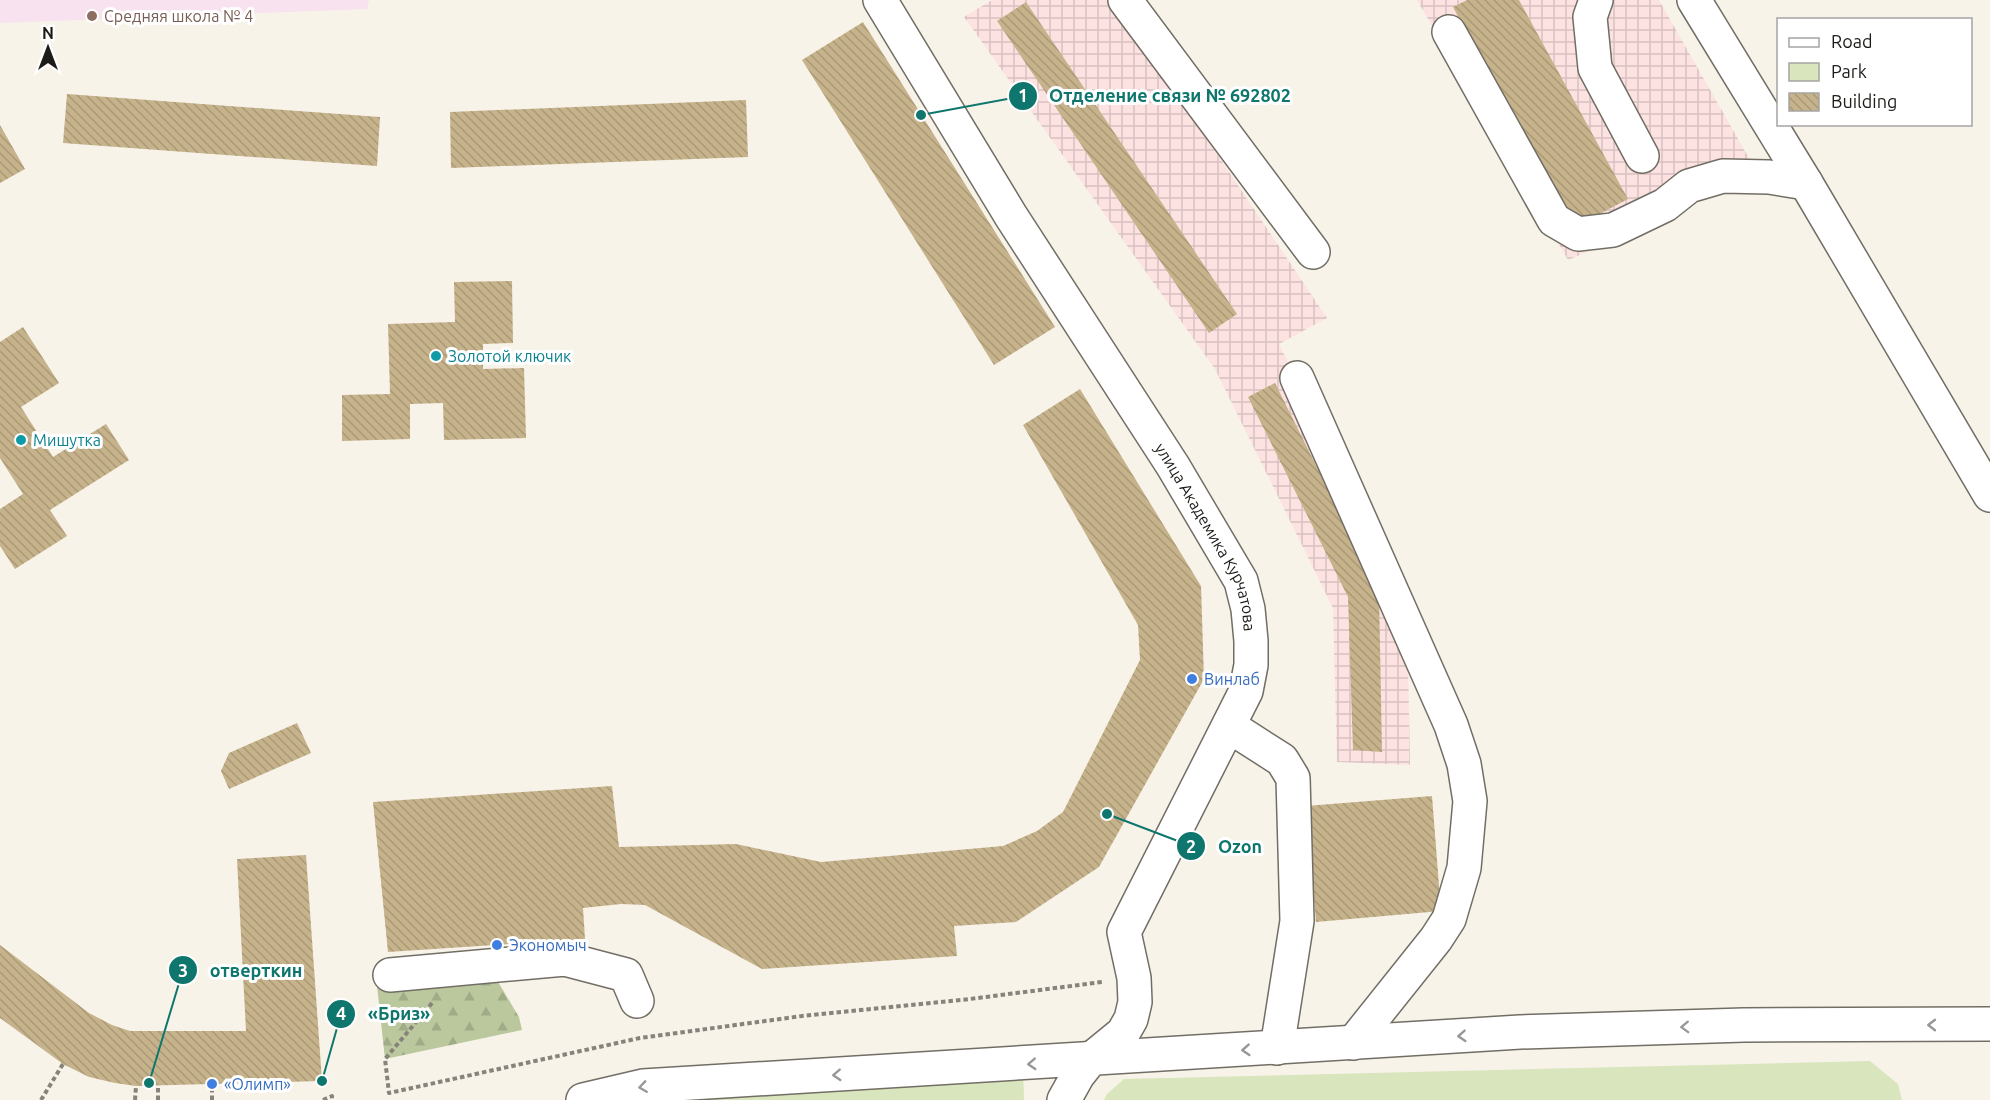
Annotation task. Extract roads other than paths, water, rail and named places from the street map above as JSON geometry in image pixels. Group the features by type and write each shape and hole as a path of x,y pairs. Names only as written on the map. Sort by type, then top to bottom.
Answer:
{"street":[{"name":"улица Академика Курчатова","path":"880,0 1011,216 1173,466 1241,581 1248,609 1251,665 1246,691 1124,932 1134,978 1135,1002 1131,1019 1123,1033 1090,1060 1078,1075 1064,1100"},
{"path":"1125,0 1313,252"},
{"path":"1596,0 1590,17 1595,68 1642,156"},
{"path":"1694,0 1806,183 1990,495"},
{"path":"1449,32 1554,220 1578,234 1613,230 1665,205 1689,186 1724,176 1769,177 1806,183"},
{"path":"1298,378 1451,725 1464,764 1470,801 1464,868 1449,919 1436,939 1353,1043"},
{"path":"1229,726 1282,760 1293,778 1297,921 1277,1048"},
{"path":"390,975 565,959 626,975 637,1001"},
{"path":"583,1100 643,1086 1520,1032 1744,1025 1990,1024"}],"place":[{"name":"Средняя школа № 4","path":"92,16"},
{"name":"Отделение связи № 692802","path":"921,115"},
{"name":"Золотой ключик","path":"436,356"},
{"name":"Мишутка","path":"21,440"},
{"name":"Винлаб","path":"1192,679"},
{"name":"Ozon","path":"1107,814"},
{"name":"Экономыч","path":"497,945"},
{"name":"«Бриз»","path":"322,1081"},
{"name":"отверткин","path":"149,1083"},
{"name":"«Олимп»","path":"212,1084"}]}
